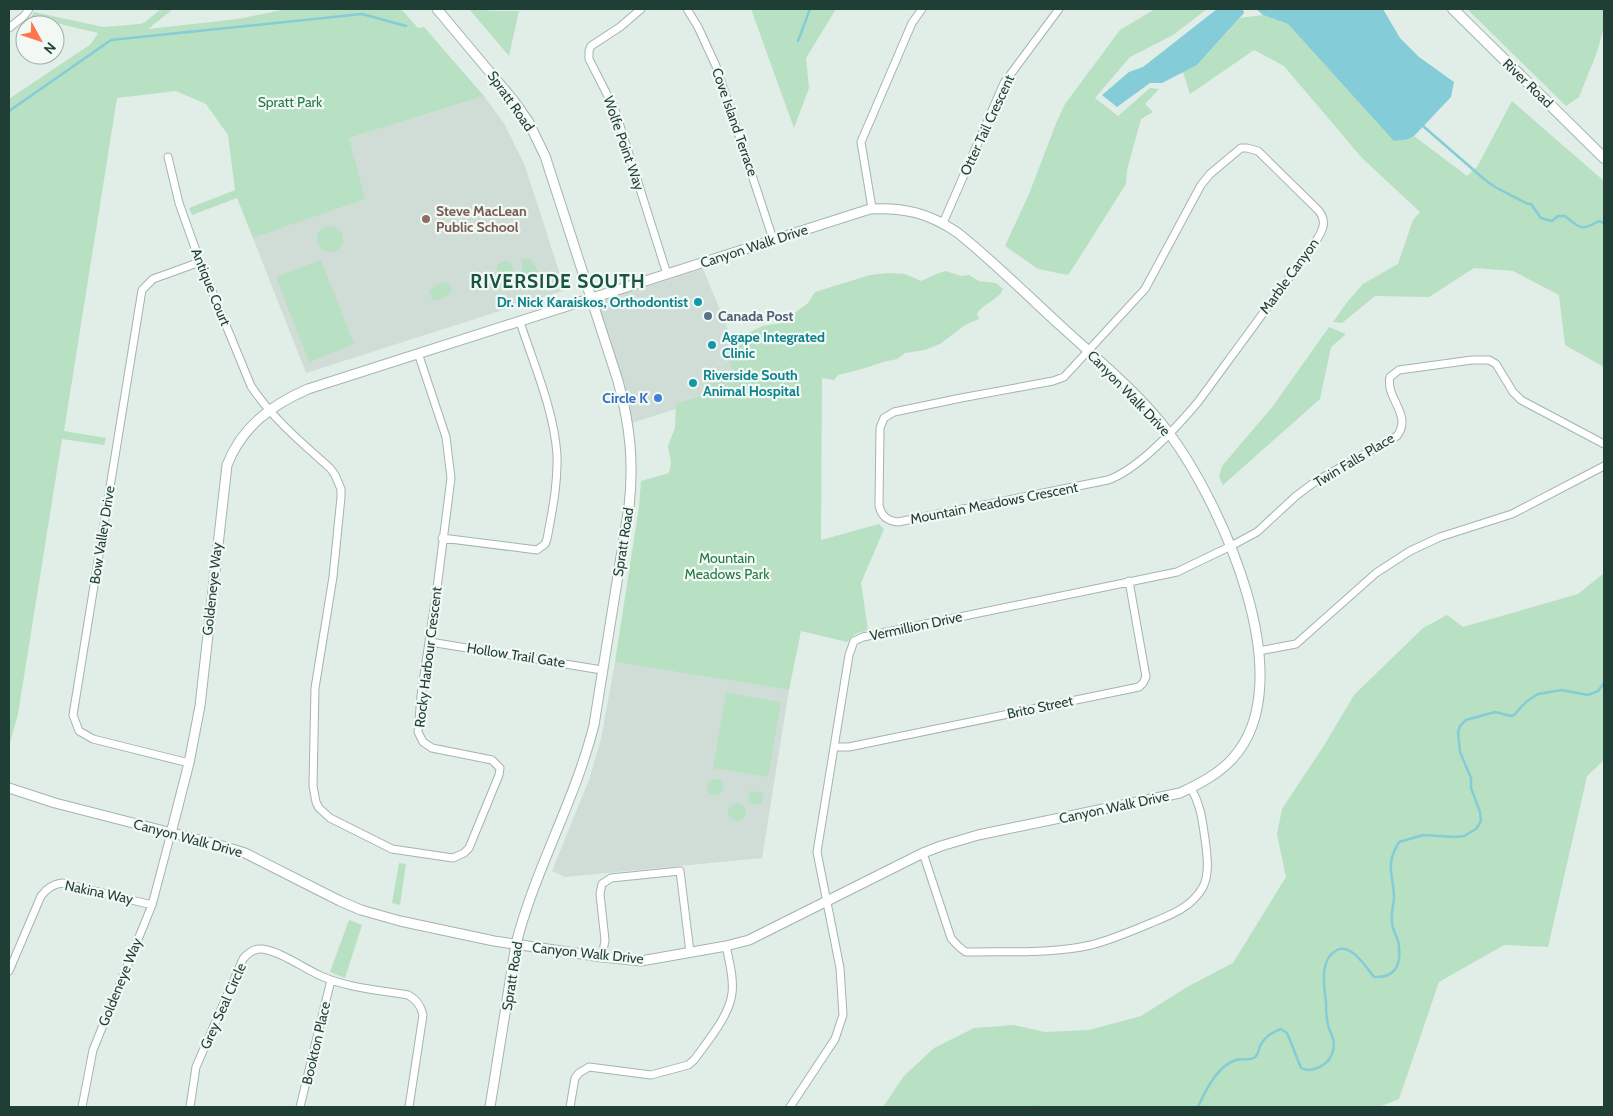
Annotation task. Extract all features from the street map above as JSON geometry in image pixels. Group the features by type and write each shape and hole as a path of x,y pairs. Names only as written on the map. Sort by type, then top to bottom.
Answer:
{"main road":[{"name":"River Road","path":"1453,9 1604,158"}],"street":[{"path":"9,28 24,16 29,9"},
{"name":"Spratt Road","path":"437,9 506,90 534,132 550,172 625,409 632,458 629,507 594,725 587,755 523,919 516,944 490,1107"},
{"name":"Wolfe Point Way","path":"641,9 620,27 595,42 591,46 588,55 615,110 667,274"},
{"name":"Cove Island Terrace","path":"687,9 698,27 716,66 773,239"},
{"path":"872,208 861,142 912,23 922,9"},
{"name":"Otter Tail Crescent","path":"942,223 1004,83 1059,9"},
{"name":"Marble Canyon","path":"1089,351 1145,290 1201,185 1210,174 1236,151 1241,148 1248,148 1258,152 1315,206 1324,218 1322,232 1198,402 1169,433"},
{"name":"Antique Court","path":"168,157 179,203 200,262 248,379 270,410"},
{"name":"Canyon Walk Drive","path":"9,788 54,803 245,853 361,910 400,921 516,944 641,961 749,940 923,852 978,835 1174,794 1206,780 1225,766 1239,751 1255,719 1260,696 1259,651 1243,583 1231,546 1198,478 1169,433 1136,396 966,240 942,223 921,213 903,209 872,208 591,299"},
{"name":"Bow Valley Drive","path":"189,763 93,739 79,731 73,715 142,290 153,279 200,262"},
{"name":"Goldeneye Way","path":"82,1107 93,1050 152,904 189,763 200,706 226,465 234,448 245,432 257,420 291,396 418,353 591,299"},
{"path":"442,538 537,550 545,544 547,539 554,502 557,456 547,407 520,322"},
{"name":"Mountain Meadows Crescent","path":"1089,351 1059,380 894,412 884,418 880,428 879,505 883,516 898,522 1108,480 1130,470 1169,433"},
{"name":"Rocky Harbour Crescent","path":"270,410 286,428 330,468 341,489 333,577 315,688 313,786 316,802 319,808 330,818 392,849 453,858 464,853 469,848 499,775 500,768 492,760 432,748 420,738 418,732 451,478 446,437 418,353"},
{"name":"Twin Falls Place","path":"1231,546 1262,529 1296,496 1316,481 1397,436 1401,431 1403,422 1389,384 1390,377 1399,370 1472,360 1489,360 1496,364 1513,392 1521,400 1604,444"},
{"path":"1259,651 1296,644 1368,579 1410,551 1440,537 1512,514 1604,466"},
{"name":"Vermillion Drive","path":"790,1107 835,1039 843,1015 840,968 817,852 849,655 852,646 858,638 1177,572 1231,546"},
{"name":"Brito Street","path":"834,747 849,746 1139,687 1146,677 1129,582"},
{"name":"Hollow Trail Gate","path":"430,642 602,670"},
{"path":"923,852 951,938 958,947 966,952 1046,950 1092,945 1178,912 1194,900 1203,886 1207,870 1207,852 1200,805 1191,788"},
{"path":"602,957 605,940 600,894 602,884 611,878 680,872 690,952"},
{"name":"Nakina Way","path":"9,971 41,896 46,889 54,884 62,883 152,904"},
{"path":"570,1107 575,1078 589,1067 651,1075 688,1065 694,1060 724,1016 731,1001 732,978 726,946"},
{"name":"Grey Seal Circle","path":"190,1107 196,1067 243,960 247,954 256,949 270,951 322,977 351,986 408,995 418,1003 423,1016 409,1107"},
{"name":"Bookton Place","path":"300,1107 331,980"}],"shaded area":[{"name":"Steve MacLean Public School","path":"484,96 505,125 525,166 565,290 306,373 253,238 364,199 349,138"},
{"path":"703,269 742,363 738,373 716,396 632,423 623,384 596,302"},
{"path":"615,662 789,690 762,858 565,877 552,871 589,780 601,739"}],"green space":[{"name":"Spratt Park","path":"161,9 173,9 148,29 238,19 287,9 401,9 418,28 424,27 484,96 349,138 365,199 253,238 237,198 192,215 189,208 235,190 228,135 206,104 176,91 117,98 64,431 106,438 104,445 62,439 18,714 9,746 9,99 60,65 65,65 65,61 91,44 98,33 65,25 65,19 103,27 145,22"},
{"path":"469,9 519,11 509,56"},
{"path":"751,9 836,9 806,58 809,88 794,128"},
{"path":"1155,9 1207,9 1173,35 1130,57 1095,98 1118,116 1150,88 1159,89 1145,104 1153,112 1141,119 1127,170 1126,184 1068,275 1038,269 1005,246 1029,194 1057,121 1065,104 1120,30"},
{"path":"1467,9 1604,9 1604,27 1597,52 1579,97 1566,106"},
{"path":"34,12 48,15 32,15"},
{"path":"1263,15 1288,24 1394,140 1409,139 1414,136 1467,176 1477,167 1512,101 1604,181 1604,367 1565,345 1559,295 1513,271 1474,268 1429,297 1375,296 1342,323 1333,322 1363,284 1398,264 1413,220 1420,212 1362,158 1284,66 1254,50 1190,94 1183,72 1197,65 1240,18"},
{"path":"330,226 339,230 343,239 339,248 330,252 321,248 317,239 321,230"},
{"path":"522,259 531,259 534,263 537,275 532,279 522,280"},
{"path":"321,260 354,344 309,362 276,277"},
{"path":"505,261 513,269 505,277 497,269"},
{"name":"Mountain Meadows Park","path":"946,271 961,276 969,275 979,281 996,283 1003,289 998,296 980,310 977,314 979,319 965,325 940,344 925,350 905,353 897,359 838,375 834,380 822,378 821,540 879,524 884,529 861,583 868,630 855,634 847,642 801,631 789,690 615,662 639,507 641,481 669,473 671,463 668,446 675,428 676,404 711,393 706,380 733,370 730,362 737,359 731,341 763,326 781,323 808,303 815,292 870,275 887,273 905,274 921,281"},
{"path":"445,282 451,285 452,290 443,298 438,300 432,299 429,291 435,285"},
{"path":"1329,327 1346,334 1331,347 1320,399 1223,485 1219,477 1222,466 1273,406"},
{"path":"1604,573 1604,760 1587,776 1548,947 1504,945 1439,982 1399,1099 1379,1107 883,1107 904,1076 934,1048 974,1028 1014,1025 1045,1032 1089,1030 1141,1016 1187,987 1233,963 1286,877 1277,834 1282,809 1325,744 1354,695 1423,628 1447,615 1463,627 1578,594"},
{"path":"726,693 781,702 768,777 713,768"},
{"path":"715,779 721,781 723,787 721,793 715,795 709,793 707,787 709,781"},
{"path":"750,791 764,793 761,805 748,803"},
{"path":"733,803 741,803 746,808 744,819 733,821 728,816 728,808"},
{"path":"399,863 406,864 400,905 392,903"},
{"path":"349,920 362,925 345,978 330,972"}],"water":[{"path":"1217,9 1243,9 1244,13 1197,65 1162,83 1150,83 1117,107 1102,95 1129,72 1143,67"},
{"path":"1256,9 1383,9 1400,38 1419,57 1454,82 1451,97 1414,136 1409,139 1394,141 1288,24 1263,15"}],"waterway":[{"path":"798,41 810,9"},
{"path":"9,111 111,40 362,14 406,26"},
{"path":"1423,126 1495,187 1531,204 1541,218 1552,221 1558,216 1565,216 1581,227 1589,226 1599,221 1604,223"},
{"path":"1198,1107 1208,1086 1223,1067 1236,1060 1254,1058 1266,1038 1281,1029 1287,1033 1301,1068 1311,1070 1325,1064 1331,1056 1334,1043 1327,1020 1324,981 1325,966 1331,954 1337,950 1348,950 1358,957 1374,977 1387,976 1395,970 1399,960 1399,944 1392,925 1394,890 1391,864 1394,851 1399,842 1423,835 1464,836 1476,829 1481,821 1480,812 1471,788 1471,778 1460,752 1458,732 1460,726 1466,720 1495,712 1514,715 1526,702 1538,694 1561,690 1588,695 1598,691 1604,683"}],"place":[{"name":"Steve MacLean Public School","path":"426,219"},
{"name":"Dr. Nick Karaiskos, Orthodontist","path":"698,302"},
{"name":"Canada Post","path":"708,316"},
{"name":"Agape Integrated Clinic","path":"712,345"},
{"name":"Riverside South Animal Hospital","path":"693,383"},
{"name":"Circle K","path":"658,398"}],"district":[{"name":"RIVERSIDE SOUTH","path":"558,281"}]}
